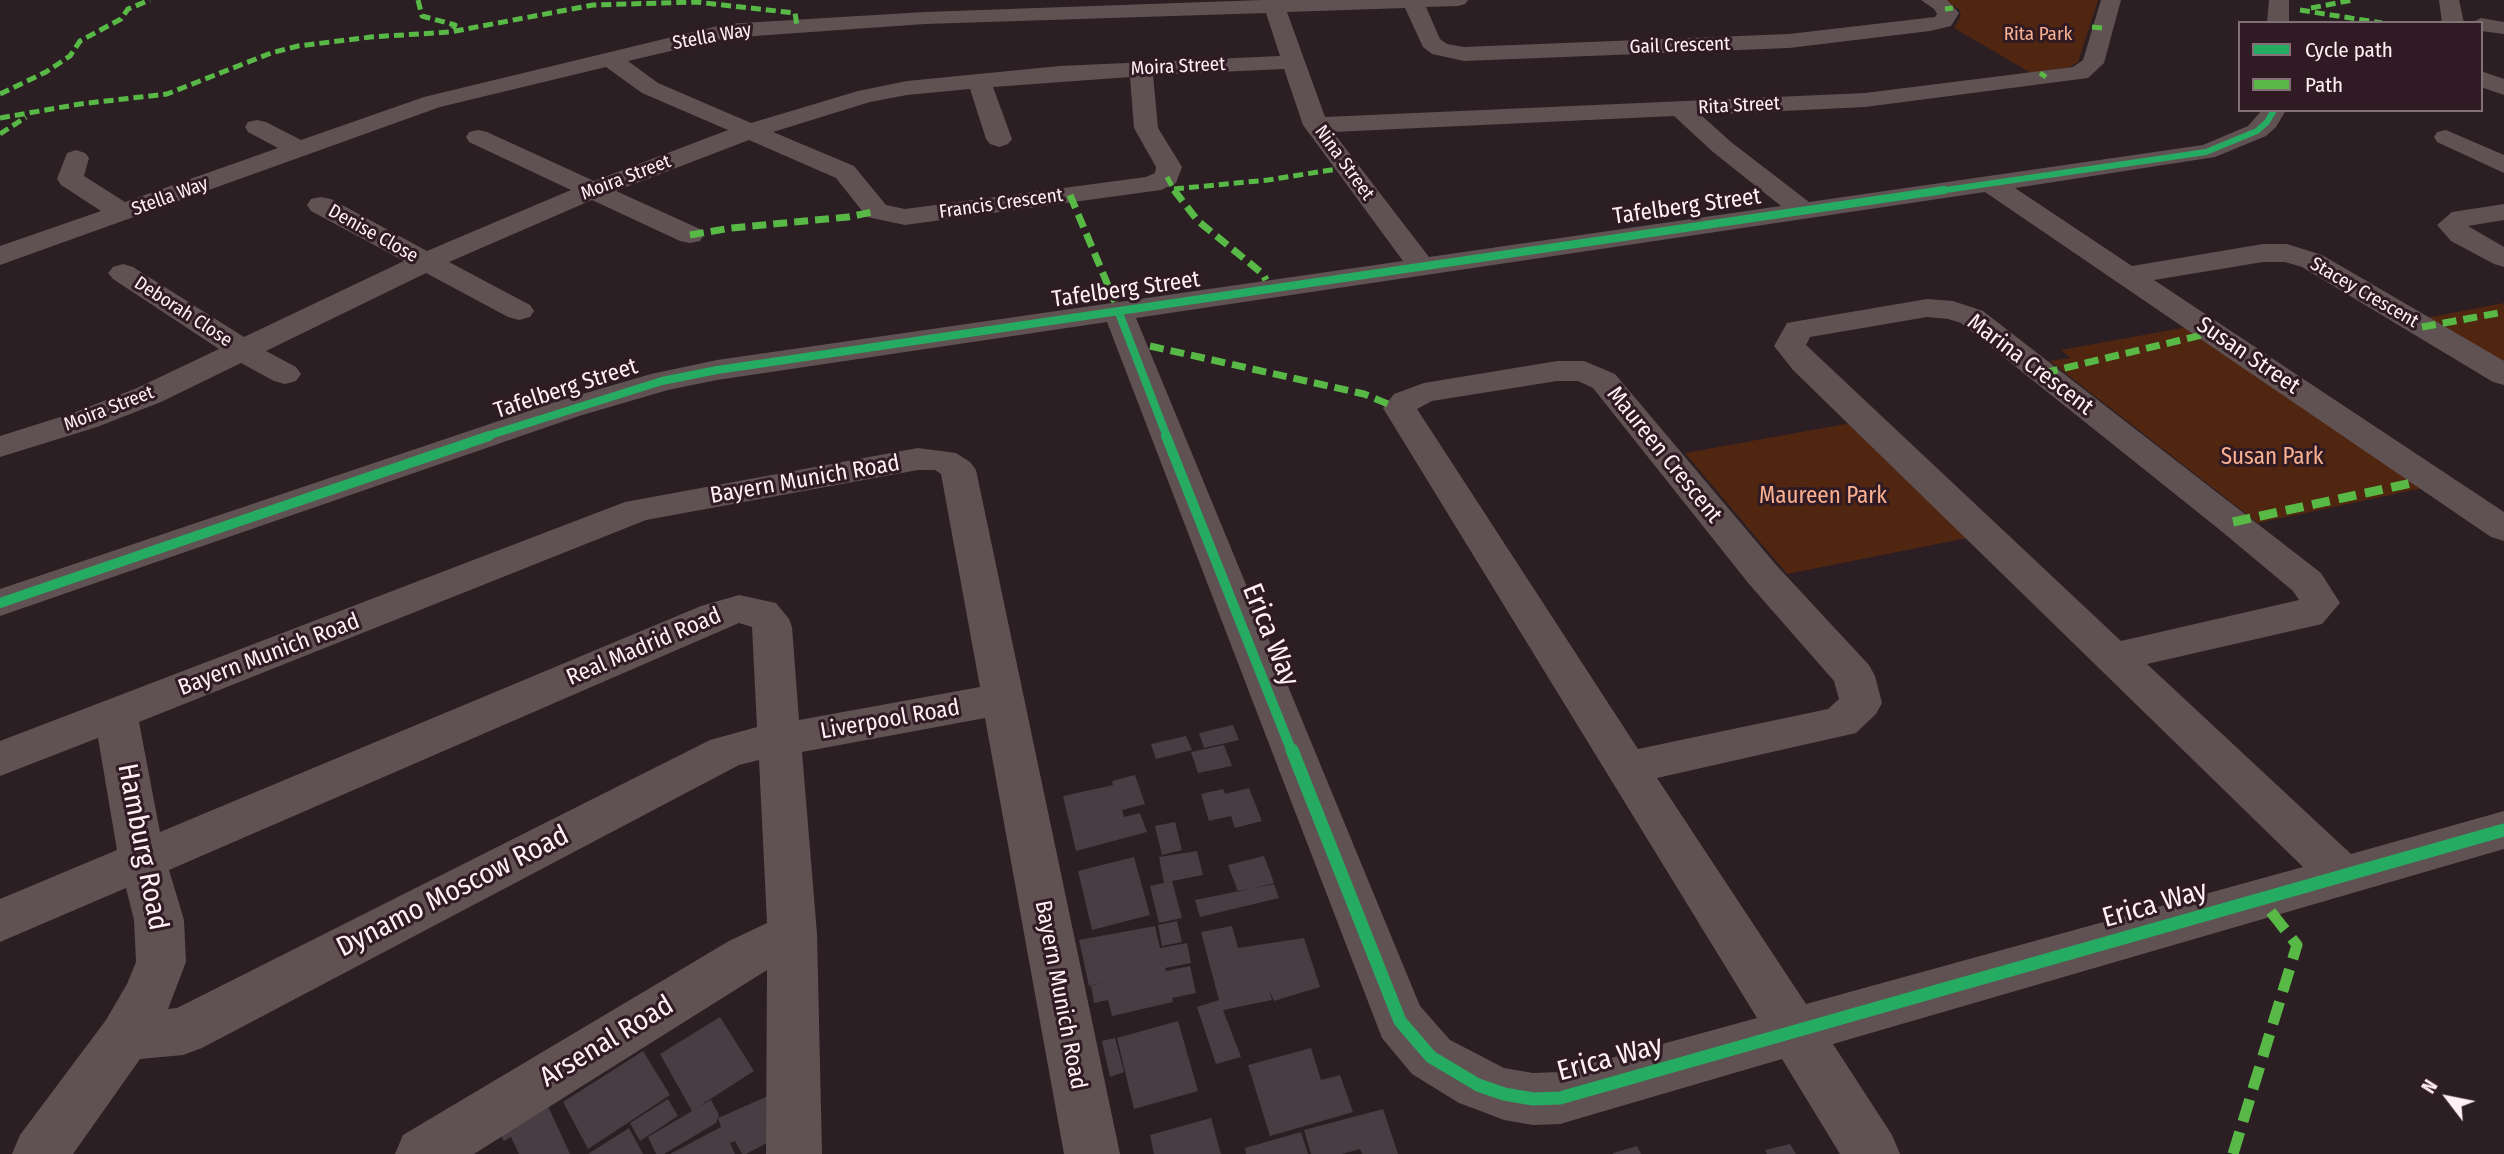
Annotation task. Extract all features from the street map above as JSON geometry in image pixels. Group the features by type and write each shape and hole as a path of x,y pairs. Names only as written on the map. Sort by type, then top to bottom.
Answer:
{"street":[{"name":"Stella Way","path":"0,256 440,100 726,32 927,9 1458,0"},
{"name":"Gail Crescent","path":"1413,2 1431,42 1440,49 1464,54 1789,41 1917,27 1938,23 1947,18 1945,9 1931,0"},
{"name":"Rita Street","path":"1315,125 1865,100 2080,73 2092,64 2111,0"},
{"path":"2278,21 2279,0"},
{"name":"Nina Street","path":"1273,4 1315,125 1422,267"},
{"path":"2483,24 2504,28"},
{"path":"610,59 650,88 746,132"},
{"name":"Moira Street","path":"0,447 124,405 243,351 425,262 593,190 746,132 881,93 979,80 1293,62"},
{"name":"Francis Crescent","path":"746,132 845,172 877,211 905,217 1152,184 1167,177 1169,167 1146,128 1141,69"},
{"path":"2483,79 2504,88"},
{"path":"979,80 999,139"},
{"path":"1681,109 1722,147 1804,211"},
{"name":"Tafelberg Street","path":"0,603 619,392 717,370 2206,152 2257,131 2273,112"},
{"path":"257,127 298,149"},
{"path":"478,137 690,235"},
{"path":"2446,137 2504,165"},
{"path":"76,158 70,179 124,213"},
{"name":"Susan Street","path":"1991,184 2504,529"},
{"name":"Denise Close","path":"321,205 519,311"},
{"path":"2504,212 2462,218 2451,225 2461,235 2504,258"},
{"name":"Stacey Crescent","path":"2130,275 2263,253 2287,253 2312,261 2504,375"},
{"name":"Deborah Close","path":"123,273 243,351 285,374"},
{"name":"Marina Crescent","path":"2113,657 2308,614 2320,603 2307,582 1972,317 1952,310 1927,308 1798,330 1790,346 1804,363 2342,875"},
{"name":"Erica Way","path":"1119,313 1395,1008 1414,1040 1431,1057 1478,1086 1533,1099 1560,1098 2504,830"},
{"name":"Maureen Crescent","path":"1627,768 1841,722 1861,703 1854,676 1763,575 1604,381 1584,371 1557,371 1424,393 1406,401 1400,408 1403,417 1872,1154"},
{"name":"Bayern Munich Road","path":"0,759 638,510 918,459 944,460 958,470 1092,1154"},
{"name":"Real Madrid Road","path":"0,921 715,616 739,609 762,613 769,619 772,627 792,934 794,1154"},
{"name":"Liverpool Road","path":"779,740 1002,699"},
{"name":"Hamburg Road","path":"40,1154 125,1037 149,994 161,962 161,931 142,860 116,715"},
{"name":"Dynamo Moscow Road","path":"125,1037 183,1031 688,770 737,748 779,740"},
{"name":"Arsenal Road","path":"424,1154 747,956 792,934"}],"green space":[{"name":"Rita Park","path":"1942,0 2098,0 2078,62 2070,67 2031,73 1954,28 1961,16 1959,9"},
{"path":"2504,303 2504,364 2426,318"},
{"name":"Susan Park","path":"2188,327 2423,488 2258,523 2050,361 2071,358 2061,350"},
{"name":"Maureen Park","path":"1851,423 1972,537 1787,574 1685,453"}],"building":[{"path":"1233,725 1239,740 1204,748 1199,733"},
{"path":"1186,736 1192,750 1156,759 1151,744"},
{"path":"1224,745 1232,766 1198,773 1191,752"},
{"path":"1135,775 1145,804 1122,810 1124,817 1140,813 1147,832 1076,851 1063,796 1113,785 1112,781"},
{"path":"1249,788 1262,821 1235,828 1231,816 1209,821 1201,794 1223,789 1225,794"},
{"path":"1175,822 1182,850 1162,855 1155,826"},
{"path":"1197,851 1203,875 1172,881 1182,918 1159,923 1150,886 1164,883 1159,857"},
{"path":"1264,856 1274,883 1238,892 1228,865"},
{"path":"1134,857 1150,915 1092,930 1078,871"},
{"path":"1274,884 1279,898 1200,917 1195,900"},
{"path":"1177,921 1182,942 1162,946 1158,925"},
{"path":"1155,926 1160,948 1187,943 1191,963 1165,968 1166,971 1190,966 1196,993 1172,998 1173,1002 1112,1016 1108,1000 1094,1003 1091,986 1104,982 1089,986 1079,940"},
{"path":"1232,926 1238,948 1304,938 1320,987 1274,1001 1269,990 1272,1000 1223,1010 1241,1057 1216,1064 1197,1007 1219,1000 1201,932"},
{"path":"720,1017 754,1071 698,1107 711,1100 719,1115 716,1123 664,1154 656,1154 648,1137 692,1111 660,1054"},
{"path":"1178,1021 1198,1091 1134,1109 1117,1038"},
{"path":"1115,1038 1124,1072 1110,1077 1102,1041"},
{"path":"1311,1048 1321,1080 1340,1075 1353,1112 1270,1136 1248,1065"},
{"path":"643,1051 670,1095 588,1149 563,1102"},
{"path":"768,1096 767,1143 746,1154 742,1154 735,1141 730,1143 735,1154 670,1154 721,1127 718,1118"},
{"path":"668,1099 678,1116 640,1141 630,1123"},
{"path":"547,1104 570,1154 519,1154 511,1137 504,1141 499,1133"},
{"path":"1383,1109 1398,1154 1362,1154 1360,1149 1342,1154 1311,1154 1304,1130"},
{"path":"1211,1118 1221,1154 1154,1154 1150,1135"},
{"path":"629,1128 643,1154 588,1154"},
{"path":"1301,1132 1308,1154 1246,1154 1245,1148"},
{"path":"1790,1144 1796,1154 1767,1154 1765,1150"},
{"path":"1637,1146 1641,1154 1613,1154 1613,1153"}],"marked path":[{"path":"0,94 46,72 70,56 80,41 121,19 128,9 150,0"},
{"path":"418,0 422,16 455,25 450,32"},
{"path":"2311,8 2353,0"},
{"path":"0,118 80,104 167,94 271,53 298,46 371,37 450,32 593,5 696,2 795,13 797,26"},
{"path":"1945,9 1953,8"},
{"path":"2300,10 2369,21"},
{"path":"2092,27 2103,28"},
{"path":"2040,73 2046,77"},
{"path":"0,134 26,117"},
{"path":"1174,189 1268,180 1337,169"},
{"path":"1167,177 1181,202 1198,221 1263,274 1266,280"},
{"path":"1070,195 1115,302"},
{"path":"690,235 731,228 848,217 877,211"},
{"path":"2422,327 2504,312"},
{"path":"2044,373 2202,335"},
{"path":"1150,346 1364,394 1388,404"},
{"path":"2233,522 2416,482"},
{"path":"2233,1154 2297,945 2260,898"}],"cycle path":[{"path":"0,603 567,409 662,381 717,370 2206,152 2257,131 2273,112"},
{"path":"1119,313 1400,1021 1431,1057 1478,1085 1504,1094 1533,1099 1560,1098 2504,830"}]}
